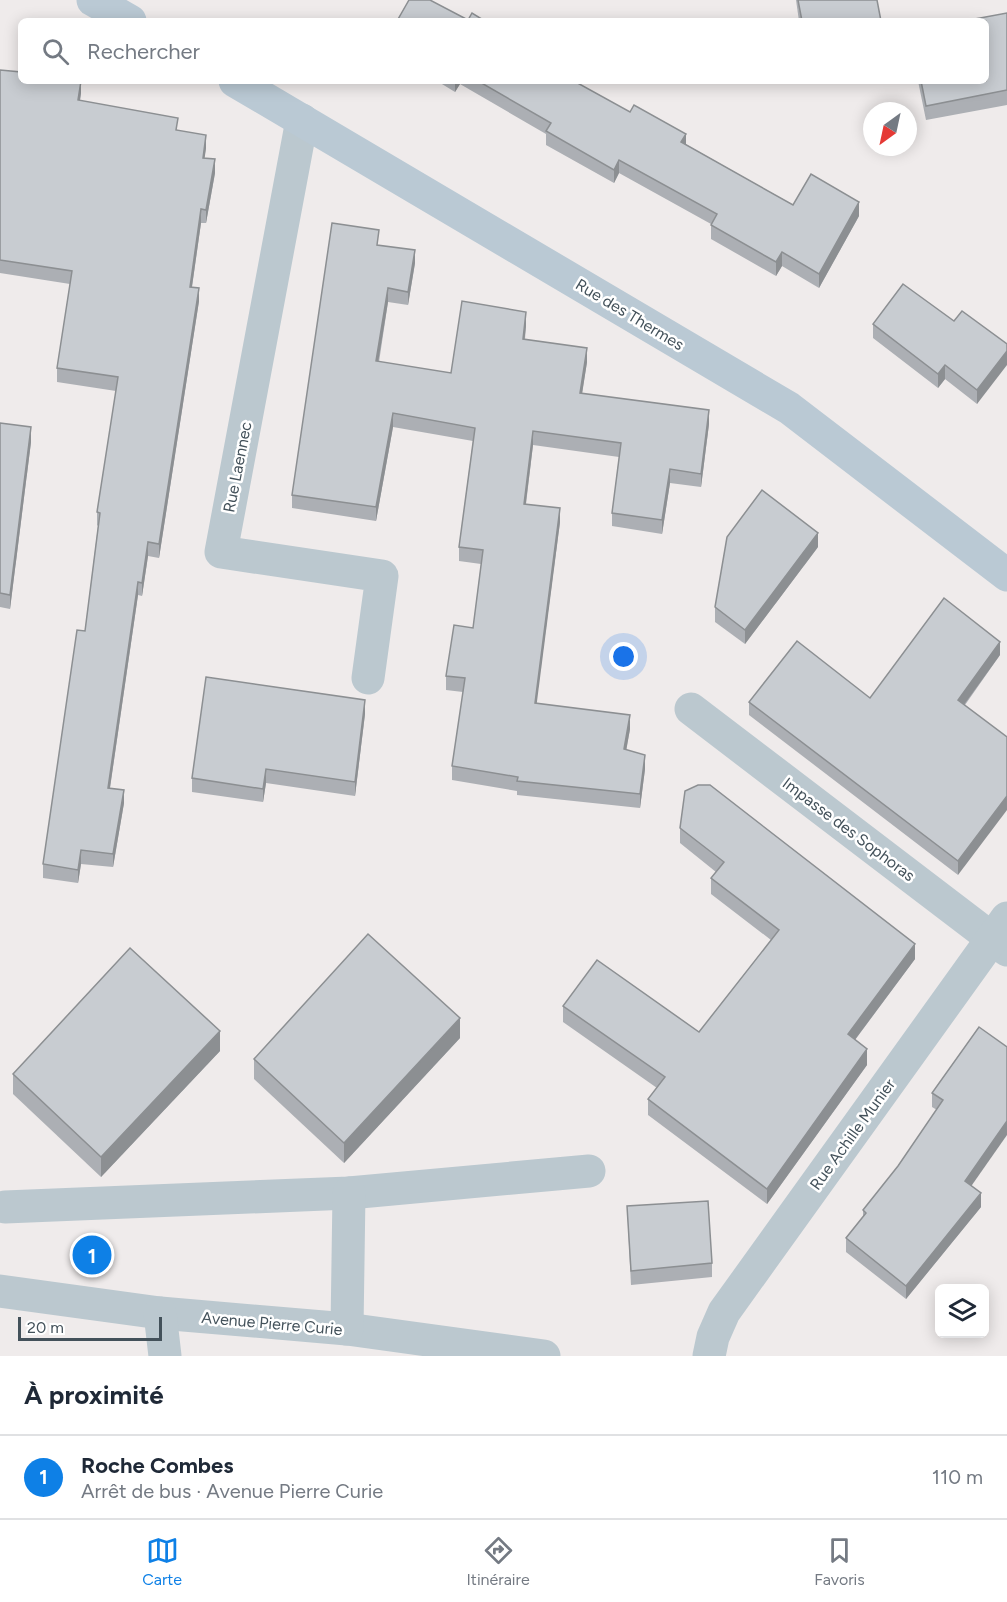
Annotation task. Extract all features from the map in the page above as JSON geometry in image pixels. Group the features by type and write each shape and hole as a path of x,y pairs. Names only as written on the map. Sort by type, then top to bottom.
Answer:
{"main road":[{"path":"93,0 125,18"},
{"name":"Rue des Thermes","path":"240,84 789,408 1007,575"}],"street":[{"name":"Rue Laennec","path":"303,120 221,552 382,576 368,678"},
{"name":"Impasse des Sophoras","path":"691,709 1002,936"},
{"name":"Rue Achille Munier","path":"709,1356 713,1337 724,1312 1002,936"},
{"path":"5,1207 349,1193 589,1171"},
{"path":"347,1329 349,1193"},
{"name":"Avenue Pierre Curie","path":"0,1291 160,1313 347,1329 544,1356"},
{"path":"160,1313 165,1356"}],"building":[{"path":"409,0 430,0 464,18 399,18"},
{"path":"798,0 877,0 880,18 801,18"},
{"path":"472,13 480,18 469,18"},
{"path":"1007,13 1007,90 926,106 922,84 989,84 989,18 980,18"},
{"path":"0,70 18,72 18,84 81,84 78,100 178,118 176,130 206,135 203,158 215,159 206,210 201,209 190,287 199,288 159,544 148,542 142,583 138,582 108,788 124,790 113,854 81,850 78,870 43,864 77,630 85,631 100,513 97,512 118,377 57,368 72,271 0,260"},
{"path":"483,84 579,84 630,112 634,105 686,134 681,142 793,205 811,174 859,202 819,274 782,252 776,262 711,225 717,214 619,160 614,170 546,131 551,123"},
{"path":"332,223 379,230 377,245 415,250 408,292 388,288 376,361 451,373 462,301 526,312 523,339 587,348 580,393 709,410 701,474 670,469 662,520 612,513 621,443 533,431 524,504 560,508 535,703 630,715 624,749 645,755 640,794 517,781 518,777 452,766 465,678 446,676 454,625 473,628 483,550 459,547 475,428 393,413 376,507 292,495"},
{"path":"903,284 954,321 962,311 1007,344 1007,351 977,390 945,365 938,374 873,324"},
{"path":"0,423 31,427 10,595 0,593"},
{"path":"762,490 818,533 745,630 715,607 727,537"},
{"path":"944,598 1000,642 958,700 1007,737 1007,796 958,861 749,702 797,641 870,698"},
{"path":"206,677 365,700 355,782 266,769 263,789 192,778"},
{"path":"698,785 710,785 915,944 848,1034 867,1049 767,1189 648,1099 665,1077 563,1006 597,960 699,1032 779,930 711,878 724,862 680,828 685,791"},
{"path":"368,934 460,1018 344,1143 254,1059"},
{"path":"130,948 220,1031 101,1157 13,1074"},
{"path":"979,1027 1007,1047 1007,1121 965,1181 981,1193 906,1286 846,1238 866,1213 863,1210 898,1166 943,1100 932,1093"},
{"path":"708,1201 712,1263 631,1271 627,1206"}],"place":[{"name":"Roche Combes","path":"92,1255"}]}
